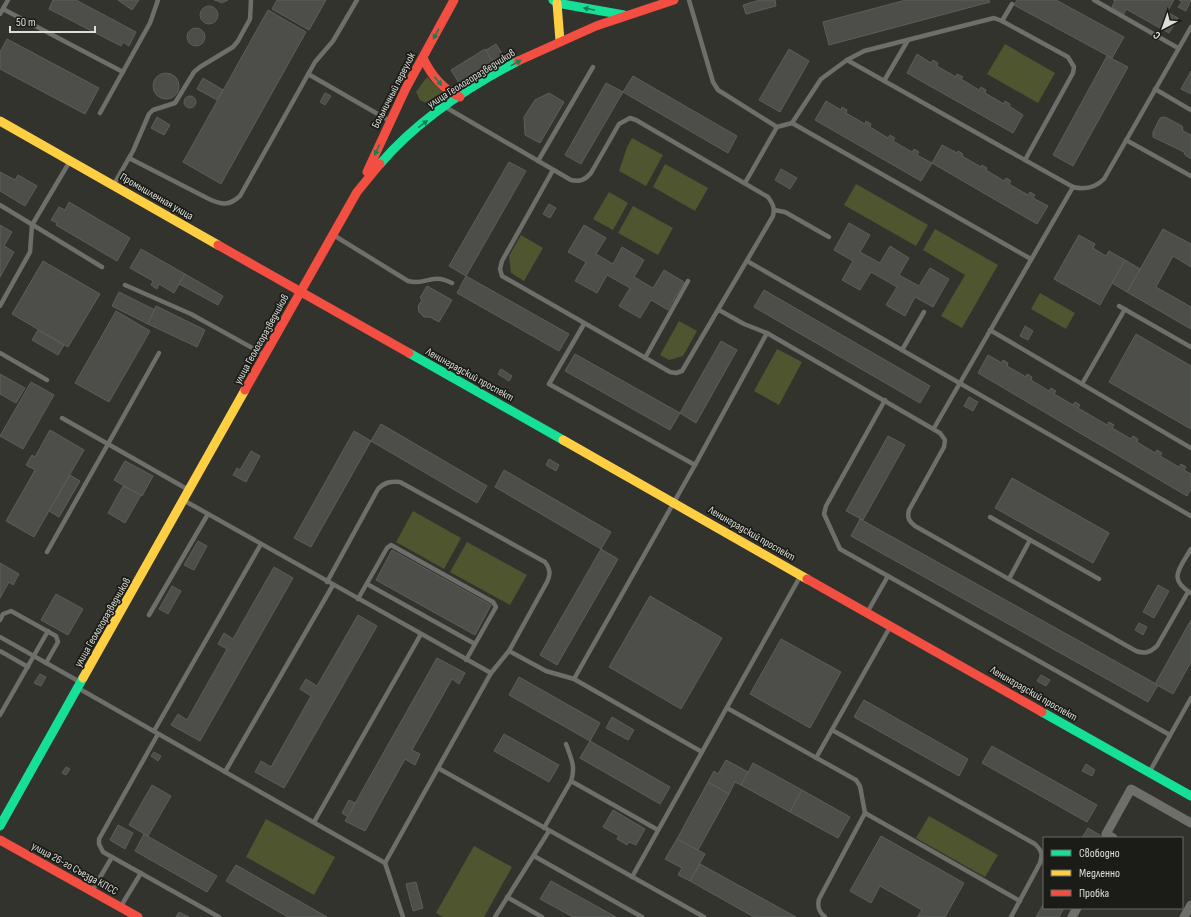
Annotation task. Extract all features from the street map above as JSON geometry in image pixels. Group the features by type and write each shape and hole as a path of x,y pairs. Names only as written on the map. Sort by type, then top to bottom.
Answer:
{"main road":[{"name":"Больничный переулок","path":"357,192 391,121 454,0"},
{"name":"улица Геологоразведчиков","path":"0,826 185,501 357,192 374,170 401,141 445,107 526,58 585,29 625,16 652,3 674,0"},
{"path":"560,41 555,1 625,16"},
{"path":"423,58 426,66 444,88 453,95 460,97"},
{"name":"Промышленная улица","path":"0,121 301,292"},
{"name":"Ленинградский проспект","path":"301,292 1191,796"},
{"name":"улица 26-го Съезда КПСС","path":"0,840 138,917"}],"street":[{"path":"1111,837 1106,834 1131,789 1191,823"},
{"path":"1184,917 1191,905"}],"lane":[{"path":"0,14 8,0"},
{"path":"100,113 150,23 158,0"},
{"path":"113,185 129,158 149,114 153,110 175,104 194,72 227,51 238,41 250,19 251,0"},
{"path":"129,158 209,200 219,204 227,204 234,201 240,196 308,74 318,58 336,37 357,0"},
{"path":"689,0 713,82 718,90 778,127"},
{"path":"1094,0 1178,48"},
{"path":"1002,21 1012,4"},
{"path":"3,9 123,72"},
{"path":"745,183 778,127 792,123 821,79 847,60 864,51 994,18 1068,57 1074,67 1073,73 1025,160"},
{"path":"847,60 1073,187 1082,189 1098,185 1104,179 1191,27"},
{"path":"884,81 908,40"},
{"path":"538,161 592,67"},
{"path":"308,74 391,121"},
{"path":"1155,89 1191,110"},
{"path":"445,107 538,161 570,180 578,181 587,178 619,124 630,118 636,120 768,197 773,204 773,216 682,371 676,373 670,372 502,276 500,268 502,260 553,170"},
{"path":"792,123 1031,259"},
{"path":"1126,140 1191,176"},
{"path":"0,306 30,252 32,225 70,161"},
{"path":"934,428 1073,187"},
{"path":"0,205 102,267"},
{"path":"774,210 784,212 828,237"},
{"path":"333,235 408,281 417,282 436,278 452,283"},
{"path":"747,261 1191,516"},
{"path":"645,358 688,282"},
{"path":"125,285 191,314 266,356"},
{"path":"1119,306 1191,347"},
{"path":"1082,384 1125,309"},
{"path":"719,310 744,324 767,333 934,428 945,440 944,447 909,510 908,516 910,522 1136,651 1143,653 1151,651 1157,646 1190,592 1177,582 1176,576 1191,549"},
{"path":"902,350 924,312"},
{"path":"584,324 549,384 695,465"},
{"path":"990,330 1191,448"},
{"path":"574,680 695,465 767,333"},
{"path":"0,353 47,380"},
{"path":"47,552 159,353"},
{"path":"885,400 826,506 824,514 840,549 1170,736"},
{"path":"62,418 190,491"},
{"path":"327,582 378,489 383,484 391,481 400,482 545,562 549,568 550,575 547,582 509,651 491,674 385,863"},
{"path":"185,501 491,674"},
{"path":"149,615 208,514"},
{"path":"990,517 1099,579"},
{"path":"1009,579 1030,540"},
{"path":"219,917 112,857 100,848 99,839 156,732 261,544"},
{"path":"358,599 387,548 391,545 400,549 495,603 496,607 466,660"},
{"path":"632,878 801,575"},
{"path":"867,612 888,576"},
{"path":"366,584 475,644"},
{"path":"225,772 333,585"},
{"path":"0,620 3,614 11,611 56,636 58,642 46,663"},
{"path":"816,758 891,626"},
{"path":"0,715 48,631"},
{"path":"314,822 421,634"},
{"path":"0,637 46,663 80,686 156,732 385,863 402,917"},
{"path":"0,651 28,667"},
{"path":"509,651 546,671 574,680 702,752"},
{"path":"1149,772 1191,698"},
{"path":"727,708 856,780 860,786 865,813 817,905 820,912 826,917"},
{"path":"832,730 1035,844 1041,850 1043,856 1040,863 1011,917"},
{"path":"544,828 571,781 574,772 574,766 566,744"},
{"path":"438,768 704,917"},
{"path":"571,781 658,830"},
{"path":"865,813 1020,901"},
{"path":"495,917 549,831"},
{"path":"534,856 642,917"},
{"path":"92,890 112,857"},
{"path":"120,907 141,873"},
{"path":"507,897 542,917"}],"green space":[{"path":"1005,44 1055,73 1038,103 987,74"},
{"path":"427,77 443,93 443,95 434,101 426,103 420,100 416,92"},
{"path":"632,138 663,155 646,186 619,171 627,147"},
{"path":"665,164 708,188 695,211 653,187"},
{"path":"856,184 928,225 916,246 844,205"},
{"path":"609,192 628,203 613,230 593,219"},
{"path":"633,206 673,228 658,255 618,233"},
{"path":"935,229 998,265 962,328 941,316 965,275 923,250"},
{"path":"521,235 543,248 524,281 511,273 509,256"},
{"path":"1040,293 1075,313 1066,329 1031,309"},
{"path":"679,321 697,331 683,356 669,360 660,355"},
{"path":"777,349 802,362 779,405 754,391"},
{"path":"413,511 461,538 444,569 396,542"},
{"path":"467,542 527,575 510,605 450,572"},
{"path":"929,816 998,855 985,877 916,838"},
{"path":"266,819 335,857 314,895 246,857"},
{"path":"474,846 512,867 484,917 443,917 436,913"}],"building":[{"path":"53,0 76,0 136,32 129,46 123,42 121,46 49,9"},
{"path":"118,0 139,0 132,10"},
{"path":"215,0 228,0 222,3"},
{"path":"277,0 326,0 309,30 272,9"},
{"path":"760,0 775,0 776,6 746,14 743,5"},
{"path":"906,0 989,0 990,2 829,45 823,22"},
{"path":"1017,0 1056,0 1124,37 1112,58 1014,5"},
{"path":"1113,0 1174,0 1167,12 1178,18 1169,33 1126,9 1124,14 1112,7 1115,1"},
{"path":"1179,0 1191,0 1186,11 1178,7 1182,2"},
{"path":"209,6 215,9 218,15 215,21 209,24 203,21 200,15 203,9"},
{"path":"268,10 306,32 221,184 183,162"},
{"path":"196,28 202,31 205,37 202,43 196,46 190,43 187,37 190,31"},
{"path":"7,39 99,88 85,114 0,69 0,52"},
{"path":"496,44 503,55 492,61 486,50"},
{"path":"485,49 493,62 459,83 451,70"},
{"path":"789,49 809,61 780,112 759,100"},
{"path":"917,54 931,63 933,60 938,63 937,66 956,77 957,74 963,77 961,79 979,90 981,87 986,90 985,93 1004,104 1005,101 1010,104 1009,106 1023,115 1013,133 907,73"},
{"path":"1107,56 1128,67 1073,166 1053,155"},
{"path":"1191,71 1191,94 1181,89"},
{"path":"166,73 175,77 179,86 175,95 166,99 157,95 153,86 157,77"},
{"path":"633,76 737,136 728,153 623,92"},
{"path":"203,78 223,90 217,100 197,89"},
{"path":"606,83 623,92 581,164 565,155"},
{"path":"325,93 331,96 325,105 320,102"},
{"path":"549,93 564,102 540,143 525,135 524,117 535,100"},
{"path":"190,96 194,98 196,102 194,106 190,108 186,106 184,102 186,98"},
{"path":"826,101 841,110 842,107 847,110 846,113 865,124 866,121 871,124 870,127 888,138 890,135 895,138 893,141 912,152 914,149 919,152 917,155 932,163 921,181 815,120"},
{"path":"157,117 170,125 164,135 151,128"},
{"path":"1165,117 1182,126 1183,131 1191,135 1191,159 1185,155 1184,152 1153,137 1153,132 1160,118"},
{"path":"942,145 957,153 958,151 963,154 962,156 981,167 982,165 987,168 986,170 1004,181 1006,178 1011,181 1009,184 1028,195 1030,192 1035,195 1033,198 1048,206 1037,224 932,163"},
{"path":"509,162 526,171 466,276 449,266"},
{"path":"781,169 797,178 790,189 775,180"},
{"path":"0,172 15,180 18,175 37,186 25,206 0,191"},
{"path":"69,202 130,238 117,261 56,225 57,223 51,220 59,207 65,210"},
{"path":"549,204 556,208 550,218 543,214"},
{"path":"849,223 870,235 860,252 880,263 890,246 909,258 899,275 919,286 930,268 949,279 933,307 915,297 905,316 886,305 897,287 871,272 860,290 842,280 853,261 834,250"},
{"path":"0,225 12,232 4,246 14,252 0,277"},
{"path":"584,225 606,238 596,254 613,264 622,247 644,260 634,277 653,288 664,270 684,282 668,310 651,300 640,318 619,306 630,288 607,275 597,293 575,281 586,262 568,252"},
{"path":"1163,229 1191,244 1191,267 1173,256 1156,287 1191,307 1191,329 1127,292"},
{"path":"1079,235 1095,244 1093,248 1106,256 1109,251 1125,260 1100,305 1054,279"},
{"path":"141,249 185,274 174,293 159,284 157,289 151,285 153,281 130,268"},
{"path":"1125,260 1140,269 1127,292 1112,283"},
{"path":"43,261 100,294 68,347 12,314"},
{"path":"185,274 223,296 218,305 179,284"},
{"path":"466,276 569,334 559,351 457,293"},
{"path":"427,286 452,300 439,322 430,317 424,317 419,312 418,306 422,300 420,298"},
{"path":"764,290 930,386 920,403 754,307"},
{"path":"119,292 155,310 148,324 112,306"},
{"path":"156,306 205,330 197,347 148,324"},
{"path":"116,311 150,331 109,402 75,383"},
{"path":"1025,326 1033,331 1028,340 1020,336"},
{"path":"38,330 64,345 58,355 32,340"},
{"path":"1136,334 1191,366 1191,429 1109,382"},
{"path":"721,341 737,350 696,423 680,413"},
{"path":"575,354 680,413 670,430 565,371"},
{"path":"988,355 1002,363 1003,360 1008,363 1007,366 1026,377 1027,374 1032,377 1031,380 1049,391 1051,388 1056,391 1054,394 1073,405 1075,402 1080,405 1078,408 1107,425 1109,422 1114,425 1112,428 1131,439 1133,436 1138,439 1137,442 1155,453 1157,450 1162,453 1160,456 1179,467 1181,464 1186,467 1184,470 1191,474 1191,489 1187,496 978,373"},
{"path":"501,369 512,376 509,381 498,374"},
{"path":"0,374 25,388 16,403 0,394"},
{"path":"31,382 54,395 23,449 0,436"},
{"path":"969,397 978,402 973,411 964,406"},
{"path":"381,424 487,486 477,503 371,441"},
{"path":"50,430 84,450 34,537 6,521 35,470 26,465 32,455 35,457"},
{"path":"354,431 371,441 311,547 294,538"},
{"path":"888,436 905,445 863,520 846,511"},
{"path":"251,451 260,456 246,482 233,475 237,468 240,470"},
{"path":"549,459 559,465 556,471 546,465"},
{"path":"125,461 153,476 142,496 114,480"},
{"path":"504,470 611,532 601,549 495,487"},
{"path":"70,475 80,481 59,517 49,511"},
{"path":"1012,478 1109,533 1093,563 995,508"},
{"path":"123,486 141,495 125,523 108,513"},
{"path":"860,519 1158,685 1148,702 851,536"},
{"path":"198,541 207,546 194,570 184,565"},
{"path":"601,549 618,559 557,665 540,655"},
{"path":"392,550 491,605 475,635 376,580"},
{"path":"0,563 19,574 13,585 9,582 0,598"},
{"path":"274,567 293,578 200,741 171,725 178,714 187,720 227,649 218,644 224,633 233,639"},
{"path":"1158,585 1169,591 1154,618 1143,612"},
{"path":"172,586 181,591 168,614 159,609"},
{"path":"56,594 83,609 68,635 41,620"},
{"path":"650,596 722,638 681,709 609,667"},
{"path":"358,615 377,626 284,788 255,772 261,761 271,767 311,696 300,689 306,679 317,686"},
{"path":"1191,620 1191,662 1173,694 1155,684"},
{"path":"1139,623 1147,627 1143,635 1135,630"},
{"path":"781,639 841,672 810,728 750,694"},
{"path":"437,658 465,673 459,684 452,679 412,750 420,754 415,765 405,759 365,831 345,821"},
{"path":"40,674 46,677 41,686 34,683"},
{"path":"1041,675 1050,680 1046,686 1037,681"},
{"path":"519,677 600,723 590,741 509,695"},
{"path":"864,700 968,759 959,776 854,717"},
{"path":"612,717 634,730 628,740 606,728"},
{"path":"504,734 559,765 549,782 494,751"},
{"path":"590,741 670,787 660,804 580,758"},
{"path":"992,746 1097,805 1087,822 982,763"},
{"path":"154,752 161,756 158,761 151,756"},
{"path":"726,760 748,772 741,785 735,782 729,794 708,782 714,771 718,774"},
{"path":"753,763 802,790 790,812 741,785"},
{"path":"1086,764 1095,770 1092,776 1082,771"},
{"path":"66,767 70,769 66,775 62,773"},
{"path":"708,782 729,794 698,850 677,839"},
{"path":"152,785 171,796 148,836 129,825"},
{"path":"802,790 850,817 838,838 790,812"},
{"path":"349,800 355,803 348,817 342,813"},
{"path":"613,810 645,829 636,845 629,842 627,845 617,839 619,836 603,827"},
{"path":"118,825 133,833 125,849 110,840"},
{"path":"1088,828 1103,837 1083,837"},
{"path":"144,834 217,876 207,892 135,851"},
{"path":"881,836 964,883 945,917 917,917 922,910 880,886 871,903 850,891"},
{"path":"677,839 705,854 690,881 678,875 682,868 665,859"},
{"path":"700,864 796,917 754,917 690,881"},
{"path":"236,865 327,917 288,917 226,881"},
{"path":"551,881 616,917 573,917 540,899"},
{"path":"416,882 423,908 413,911 406,884"},
{"path":"1043,905 1043,909 1063,909 1059,917 1036,917"},
{"path":"179,912 189,917 176,917"}],"traffic: fast":[{"path":"553,0 557,3 624,15"},
{"path":"380,164 410,133 444,106 499,71 518,61"},
{"path":"409,353 563,440"},
{"path":"0,826 83,678"},
{"path":"1042,712 1191,796"}],"traffic: slow":[{"path":"557,3 560,41"},
{"path":"0,121 218,245"},
{"path":"83,678 245,390"},
{"path":"563,440 807,579"}],"traffic: jam":[{"path":"367,172 406,88 454,0"},
{"path":"518,61 596,26 674,0"},
{"path":"423,58 442,86 460,97"},
{"path":"245,390 357,192 380,164"},
{"path":"218,245 409,353"},
{"path":"807,579 1042,712"},
{"path":"0,840 138,917"}]}
